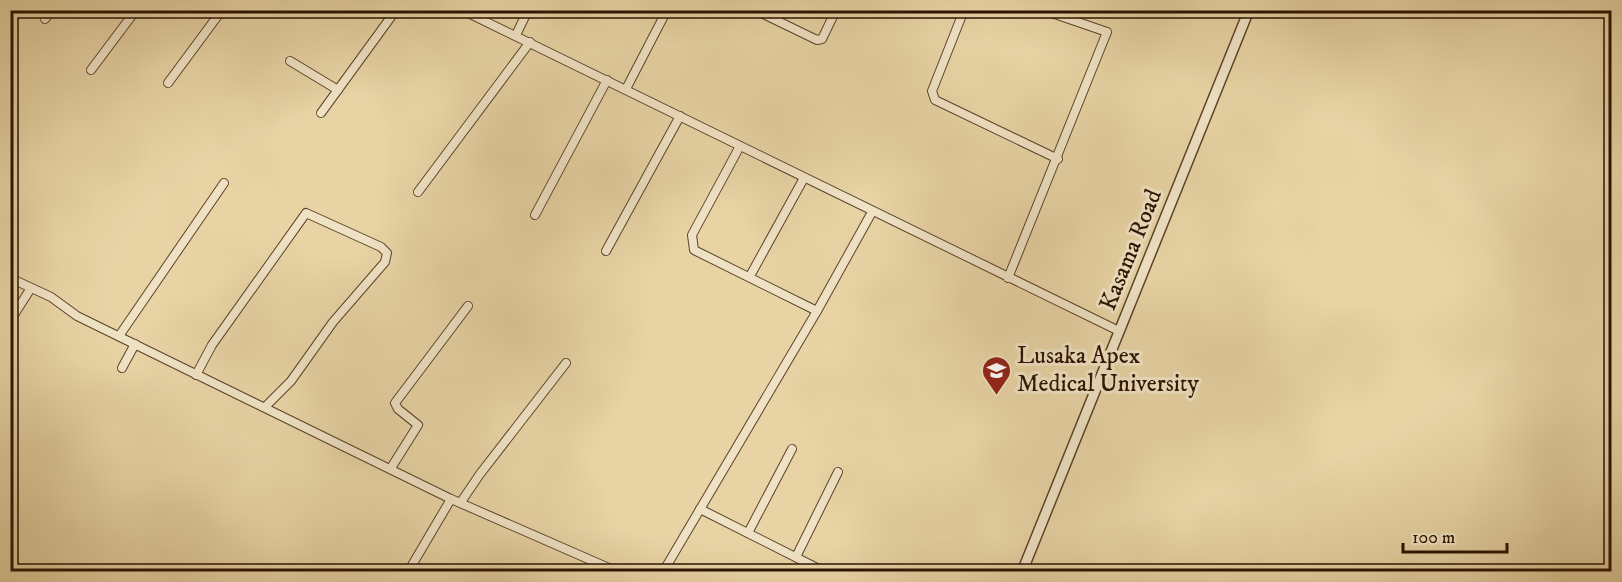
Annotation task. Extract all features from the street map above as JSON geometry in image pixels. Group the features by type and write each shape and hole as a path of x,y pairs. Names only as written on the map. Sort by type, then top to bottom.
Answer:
{"street":[{"path":"45,19 52,10"},
{"path":"91,70 136,10"},
{"path":"168,83 222,10"},
{"path":"321,113 396,10"},
{"path":"462,10 1119,331"},
{"path":"516,35 528,10"},
{"path":"626,89 667,10"},
{"path":"755,10 817,40 822,39 836,10"},
{"path":"964,10 932,91 935,100 1058,159"},
{"path":"1008,278 1058,159 1107,32 1043,10"},
{"name":"Kasama Road","path":"1022,572 1250,10"},
{"path":"418,192 530,42"},
{"path":"290,61 338,90"},
{"path":"535,215 607,80"},
{"path":"606,251 680,116"},
{"path":"740,146 692,235 694,250 818,311"},
{"path":"750,276 804,178"},
{"path":"119,336 224,183"},
{"path":"663,572 818,311 872,212"},
{"path":"196,375 212,345 306,213 381,246 387,252 385,262 333,322 291,381 266,406"},
{"path":"10,278 51,297 77,316 196,375 266,406 326,439 391,468 451,499 618,572"},
{"path":"10,321 32,288"},
{"path":"391,468 418,425 395,403 468,306"},
{"path":"122,368 135,344"},
{"path":"461,502 566,363"},
{"path":"748,532 792,449"},
{"path":"796,557 838,472"},
{"path":"408,572 451,499"},
{"path":"700,509 825,572"}],"place":[{"name":"Lusaka Apex Medical University","path":"996,396"}]}
